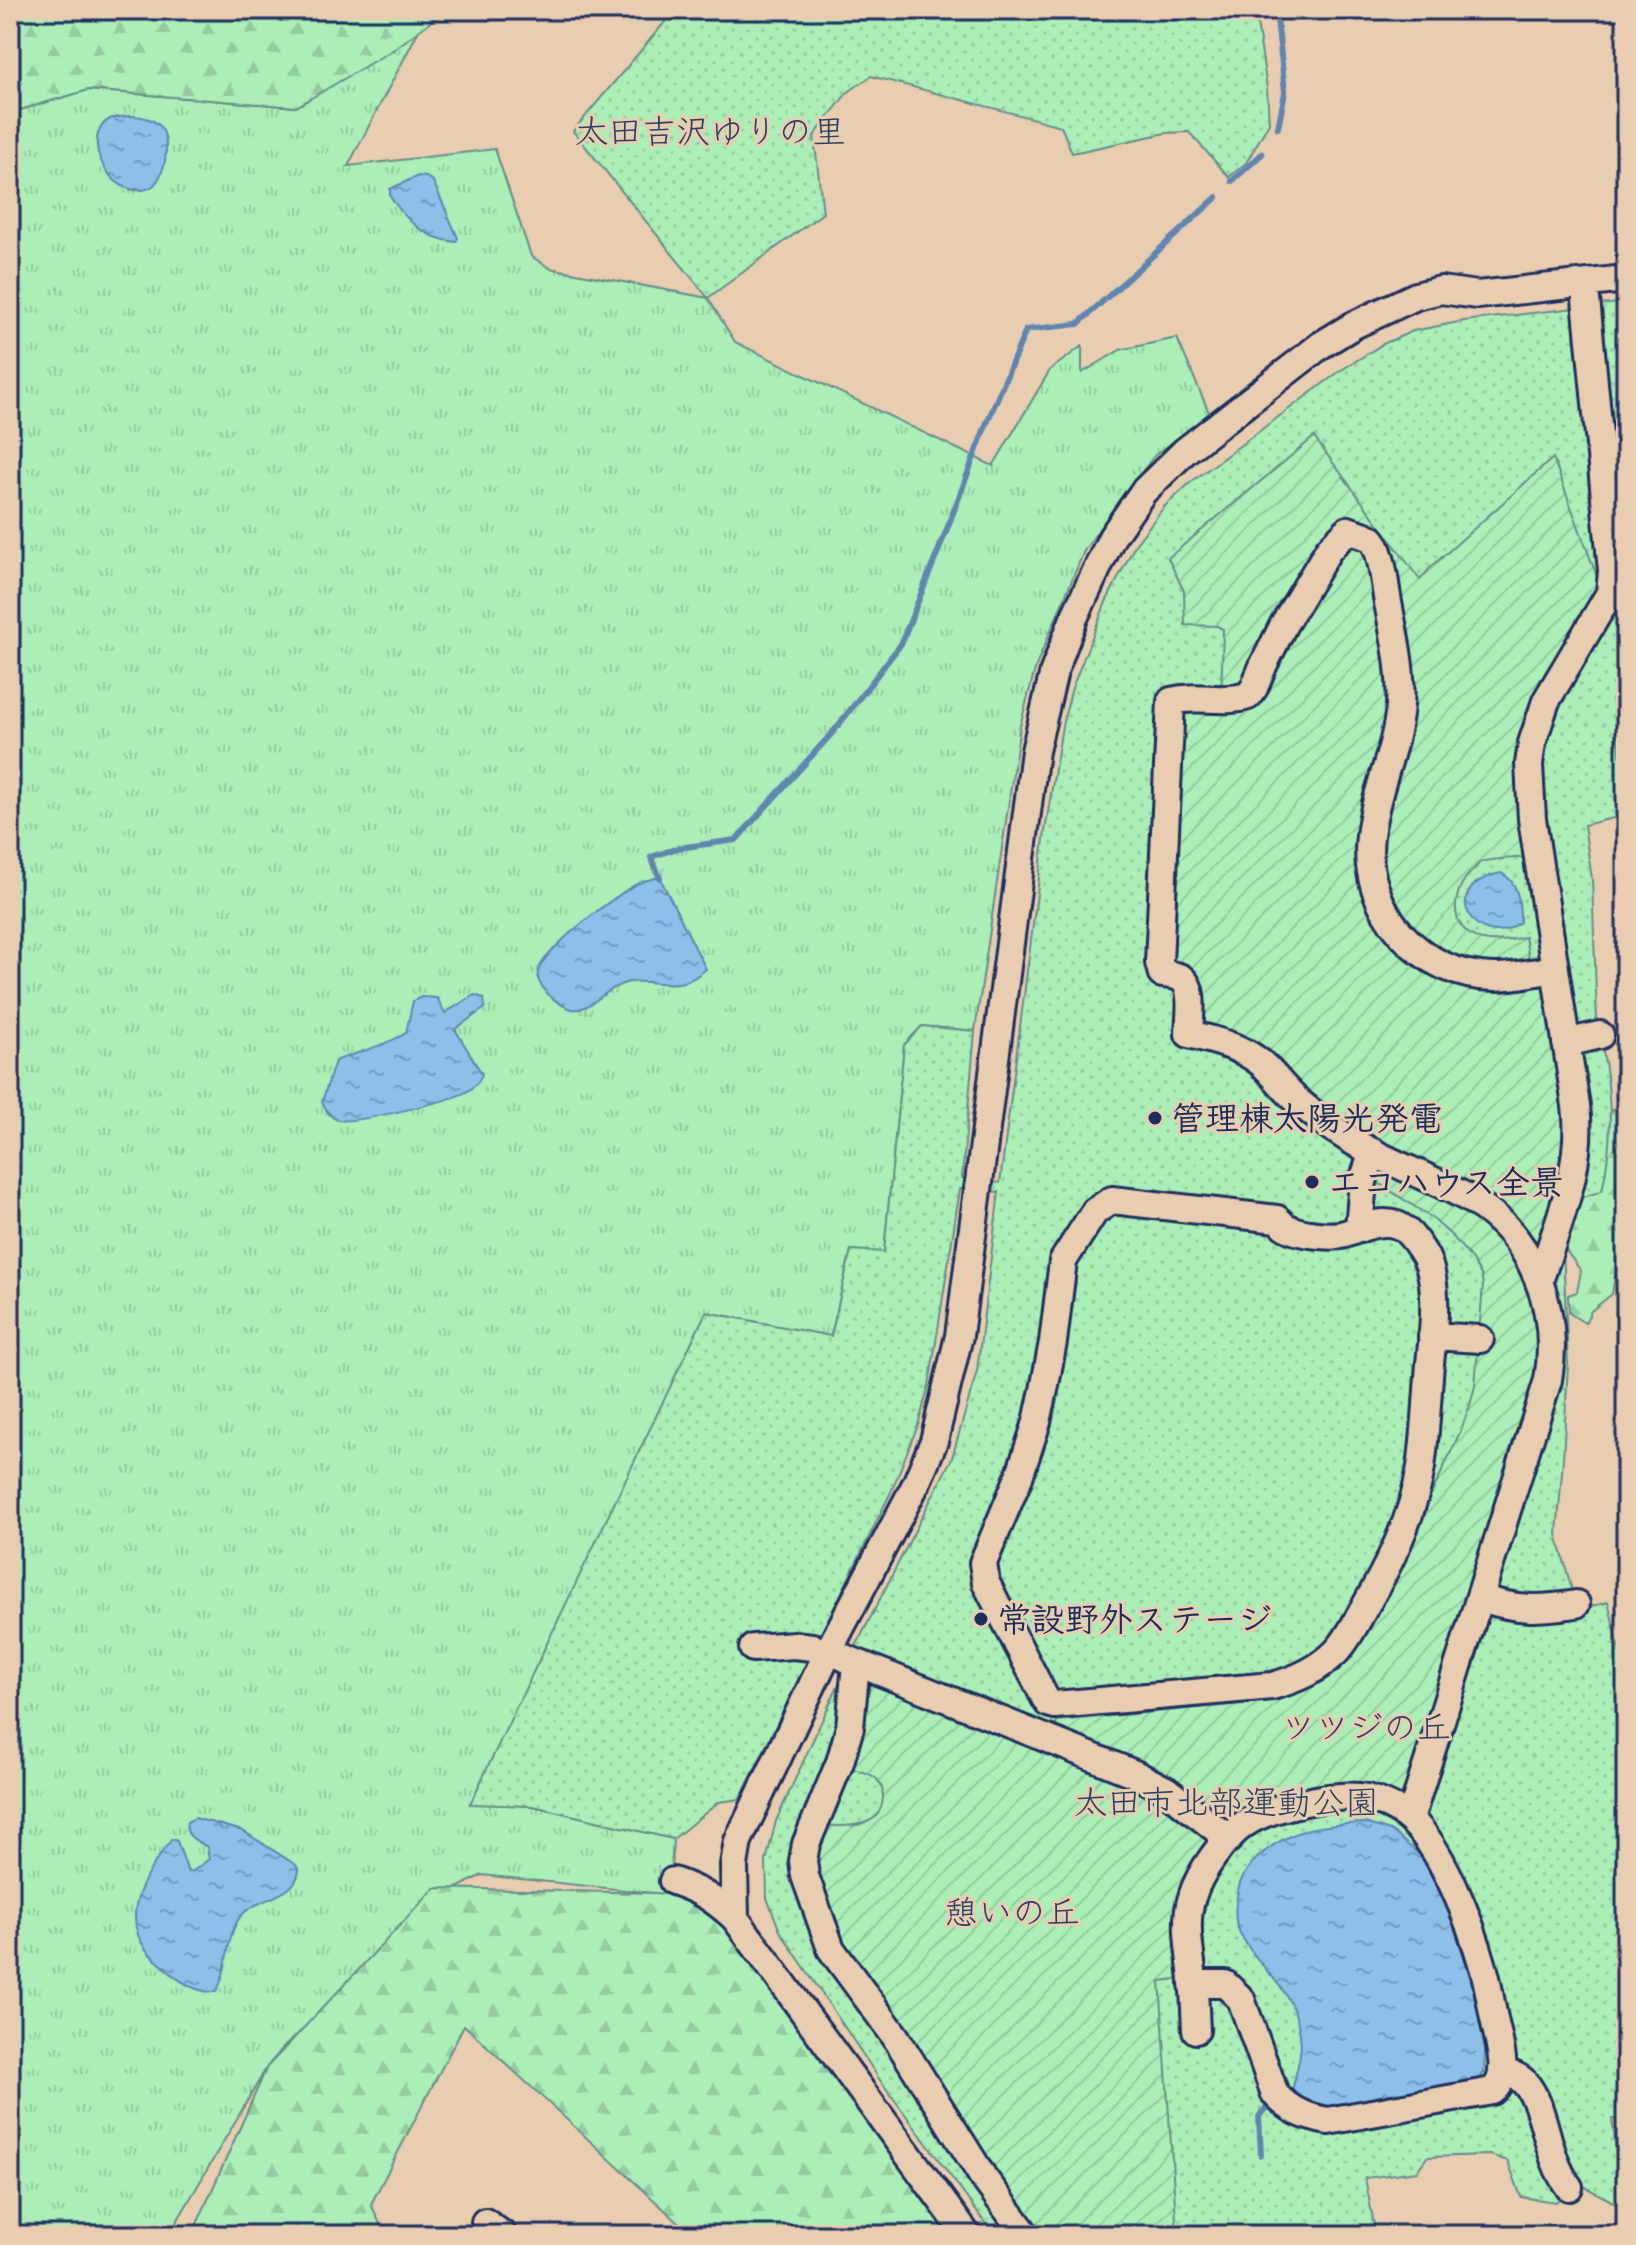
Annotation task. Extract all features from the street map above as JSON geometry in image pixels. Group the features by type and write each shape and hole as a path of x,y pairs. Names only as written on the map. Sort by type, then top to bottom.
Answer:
{"street":[{"path":"735,1918 734,1865 738,1841 828,1652 916,1484 934,1441 959,1336 1035,751 1054,671 1074,618 1112,537 1143,492 1185,451 1321,345 1383,310 1416,296 1441,290 1477,295 1626,279"},
{"path":"1539,1282 1577,1156 1577,1115 1532,819 1529,764 1532,743 1546,701 1610,593 1612,571 1586,299"},
{"path":"1410,1819 1548,1380 1552,1335 1545,1293 1527,1257 1504,1226 1474,1201 1345,1137 1300,1103 1260,1062 1228,1044 1189,1034 1188,986 1176,976 1162,974 1159,963 1171,701 1248,696 1306,586 1329,549 1348,530 1374,542 1378,553 1398,671 1400,701 1397,728 1369,837 1375,892 1385,914 1400,936 1421,954 1445,967 1472,975 1496,977 1555,969"},
{"path":"1566,1043 1600,1035"},
{"path":"1359,1229 1363,1181 1373,1152"},
{"path":"1112,1200 1277,1219 1286,1228 1325,1236 1359,1229 1372,1224 1396,1224 1405,1229 1425,1253 1434,1295 1421,1466 1408,1517 1375,1590 1345,1641 1310,1672 1272,1686 1055,1705 1048,1703 986,1583 983,1563 1019,1477 1037,1422 1066,1253 1095,1211 1112,1200"},
{"path":"1432,1336 1480,1339"},
{"path":"1480,1598 1517,1608 1543,1609 1576,1604"},
{"path":"753,1648 812,1647"},
{"path":"1026,2235 983,2177 895,2036 831,1949 805,1876 803,1861 806,1844 840,1762 850,1727 850,1661 1135,1774 1166,1790 1229,1839"},
{"path":"1193,1984 1225,1984 1241,1999 1275,2094 1301,2115 1328,2121 1492,2091 1498,2087 1502,2072 1485,1971 1464,1910 1429,1842 1410,1819 1367,1798 1328,1799 1261,1815 1243,1825 1210,1860 1192,1896 1188,1929 1196,2030"},
{"path":"673,1881 712,1897 735,1918 967,2235"},
{"path":"1502,2072 1514,2075 1531,2093 1559,2174 1569,2187"}],"green space":[{"path":"10,10 446,10 396,48 296,107 88,90 10,113"},
{"name":"太田吉沢ゆりの里","path":"675,10 1255,10 1269,123 1246,163 1229,177 1189,132 1166,133 1072,153 1061,126 871,76 847,93 814,136 823,213 708,298 573,131"},
{"path":"419,30 348,166 495,149 531,256 550,268 708,298 735,342 993,466 1050,370 1082,346 1082,373 1120,350 1177,338 1210,415 1155,455 1115,506 1084,551 1036,666 1020,726 975,1031 922,1026 904,1045 884,1253 851,1250 831,1336 470,1803 533,1806 673,1839 671,1871 691,1897 482,1875 445,1894 282,2049 267,2067 169,2235 10,2235 10,113 88,90 296,107"},
{"name":"太田市北部運動公園","path":"1626,302 1626,689 1613,702 1626,776 1626,815 1584,825 1592,879 1597,1022 1610,1106 1609,1148 1602,1191 1580,1198 1563,1248 1568,1364 1557,1534 1577,1610 1608,1602 1626,1675 1626,2120 1612,2119 1622,2188 1615,2203 1576,2182 1556,2202 1521,2197 1508,2161 1490,2155 1427,2157 1417,2171 1365,2178 1376,2235 994,2235 880,2080 780,1931 767,1898 766,1861 776,1821 857,1644 952,1458 977,1371 999,1192 960,1189 929,1386 918,1425 891,1492 740,1799 719,1802 673,1839 533,1806 470,1804 706,1312 831,1336 851,1250 884,1252 904,1045 922,1026 975,1031 962,1178 1000,1183 1045,831 1062,726 1072,688 1106,602 1135,545 1164,507 1191,482 1340,371 1383,344 1413,331 1464,321"},
{"path":"1314,437 1420,580 1553,458 1599,582 1597,600 1548,684 1531,857 1481,862 1461,886 1456,903 1459,920 1471,935 1491,941 1525,937 1530,964 1547,970 1572,1141 1540,1253 1414,1171 1260,1062 1189,1034 1190,995 1159,963 1169,707 1221,700 1223,629 1185,625 1184,591 1168,558"},
{"path":"1612,1110 1626,1111 1626,1244 1620,1246 1612,1294 1591,1311 1585,1323 1569,1313 1568,1295 1577,1292 1581,1271 1556,1237"},
{"name":"ツツジの丘","path":"1390,1168 1498,1230 1538,1295 1545,1351 1403,1801 1385,1796 1229,1829 1055,1730 1057,1721 1264,1702 1314,1686 1334,1671 1408,1545 1461,1430 1475,1386 1483,1284 1481,1275 1454,1238 1432,1218 1371,1178 1379,1170"},
{"name":"憩いの丘","path":"860,1672 1132,1779 1221,1836 1203,1859 1185,1978 1160,1981 1177,2235 1030,2235 849,1970 808,1875 820,1825 865,1823 876,1816 882,1805 883,1792 878,1780 866,1773 842,1767"},
{"path":"435,1888 656,1893 691,1897 747,1943 958,2235 692,2235 464,2025 371,2204 385,2235 192,2235 267,2067"}],"water":[{"path":"129,116 151,120 159,125 165,135 166,153 162,172 153,186 147,189 133,190 121,185 111,176 98,152 97,139 101,127 110,119"},
{"path":"418,176 433,181 458,238 456,242 435,237 417,227 390,196 390,189"},
{"path":"1501,873 1515,887 1520,922 1505,930 1490,930 1478,925 1469,915 1466,903 1469,891 1480,880"},
{"path":"660,878 706,969 679,983 623,984 579,1009 569,1008 552,998 541,985 538,972 553,950 613,899 639,883"},
{"path":"474,995 484,998 485,1008 455,1029 482,1074 471,1089 442,1101 402,1111 362,1119 338,1120 332,1117 322,1102 335,1061 406,1033 413,1001 421,997 437,998 445,1013"},
{"path":"195,1818 243,1831 296,1865 299,1871 296,1881 289,1888 253,1906 238,1920 216,1992 196,1989 171,1974 148,1952 139,1938 135,1923 139,1893 172,1839 177,1841 188,1872 209,1859 207,1847 187,1831 187,1822"},
{"path":"1365,1823 1393,1832 1422,1857 1450,1914 1472,1983 1485,2050 1484,2073 1472,2084 1337,2107 1324,2106 1308,2102 1292,2092 1301,2049 1297,2020 1279,1985 1240,1933 1236,1902 1245,1873 1273,1845 1309,1829"}],"waterway":[{"path":"1276,10 1285,92 1278,128"},
{"path":"1232,181 1262,154"},
{"path":"660,878 651,857 678,848 736,840 834,731 901,644 1026,330 1078,324 1217,197"},
{"path":"1261,2155 1259,2117 1275,2102"}],"place":[{"name":"管理棟太陽光発電","path":"1155,1118"},
{"name":"エコハウス全景","path":"1312,1182"},
{"name":"常設野外ステージ","path":"981,1619"}]}
